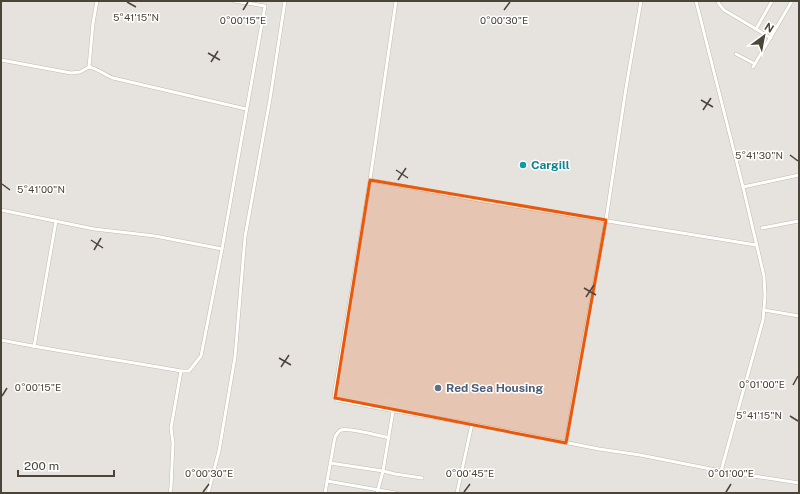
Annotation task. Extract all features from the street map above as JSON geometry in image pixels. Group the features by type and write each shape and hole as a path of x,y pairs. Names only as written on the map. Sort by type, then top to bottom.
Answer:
{"street":[{"path":"89,66 93,23 97,1"},
{"path":"234,1 265,6"},
{"path":"1,340 181,371 189,371 201,356 222,249 266,1"},
{"path":"208,493 219,451 235,357 246,237 286,1"},
{"path":"396,1 370,180 334,396 337,400 721,471 799,483"},
{"path":"566,443 606,220 641,1"},
{"path":"696,1 764,276 765,296 763,320 721,471"},
{"path":"718,1 724,10 771,38"},
{"path":"756,29 772,1"},
{"path":"736,54 754,66 791,1"},
{"path":"1,60 71,73 80,72 89,66"},
{"path":"89,66 113,78 246,109"},
{"path":"743,187 799,175"},
{"path":"370,180 484,201 756,245"},
{"path":"1,210 86,228 161,237 222,249"},
{"path":"34,346 56,221"},
{"path":"762,228 799,221"},
{"path":"764,310 799,316"},
{"path":"170,493 173,444 171,428 181,371"},
{"path":"377,492 383,471 393,411"},
{"path":"457,493 472,424"},
{"path":"325,493 335,437 339,431 343,429 389,438"},
{"path":"330,463 422,478"},
{"path":"327,481 377,492 396,493"}],"highlighted area":[{"path":"370,180 606,220 566,443 335,398"}],"shaded area":[{"path":"1,1 799,1 799,493 1,493"},
{"path":"386,397 400,400 399,404 385,402"}],"place":[{"name":"Cargill","path":"523,165"},
{"name":"Red Sea Housing","path":"438,388"}]}
